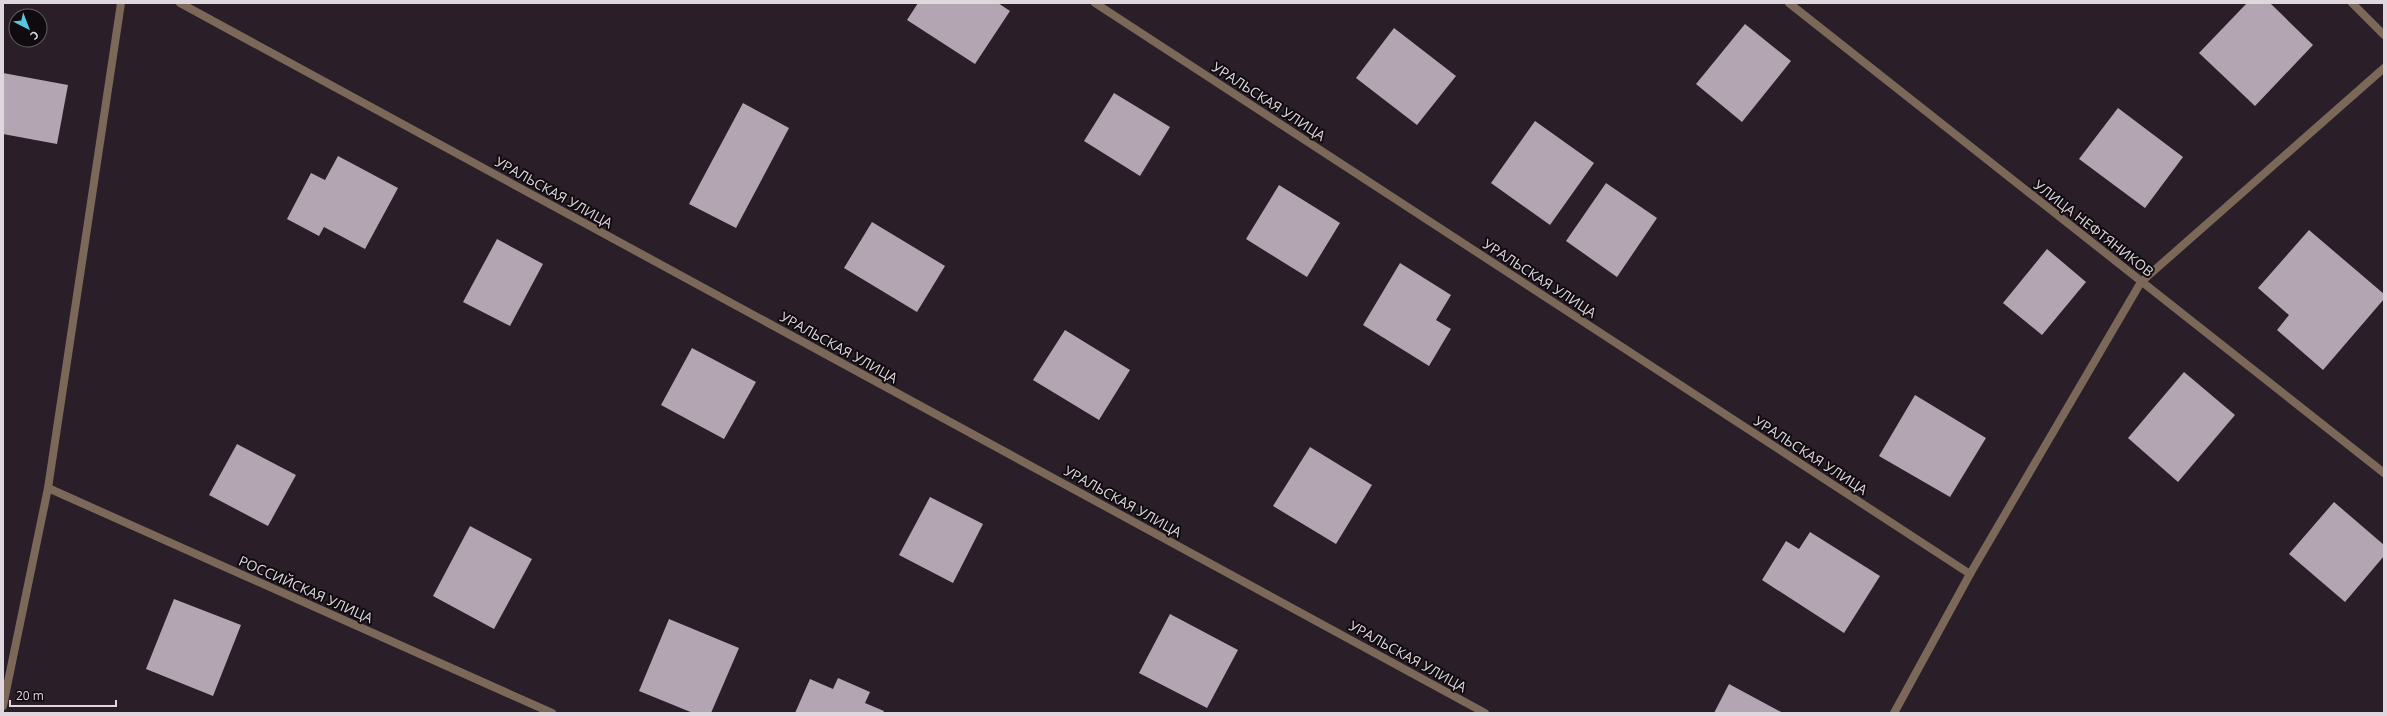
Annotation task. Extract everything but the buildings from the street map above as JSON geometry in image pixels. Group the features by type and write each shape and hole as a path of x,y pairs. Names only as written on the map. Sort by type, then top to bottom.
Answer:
{"street":[{"path":"3,706 48,488 121,3"},
{"name":"УРАЛЬСКАЯ УЛИЦА","path":"180,3 1485,713"},
{"name":"УРАЛЬСКАЯ УЛИЦА","path":"1095,3 1970,574"},
{"name":"УЛИЦА НЕФТЯНИКОВ","path":"1789,3 2384,473"},
{"path":"2352,3 2384,35"},
{"path":"1894,713 1970,574 2141,282 2384,68"},
{"name":"РОССИЙСКАЯ УЛИЦА","path":"48,488 552,713"}]}
